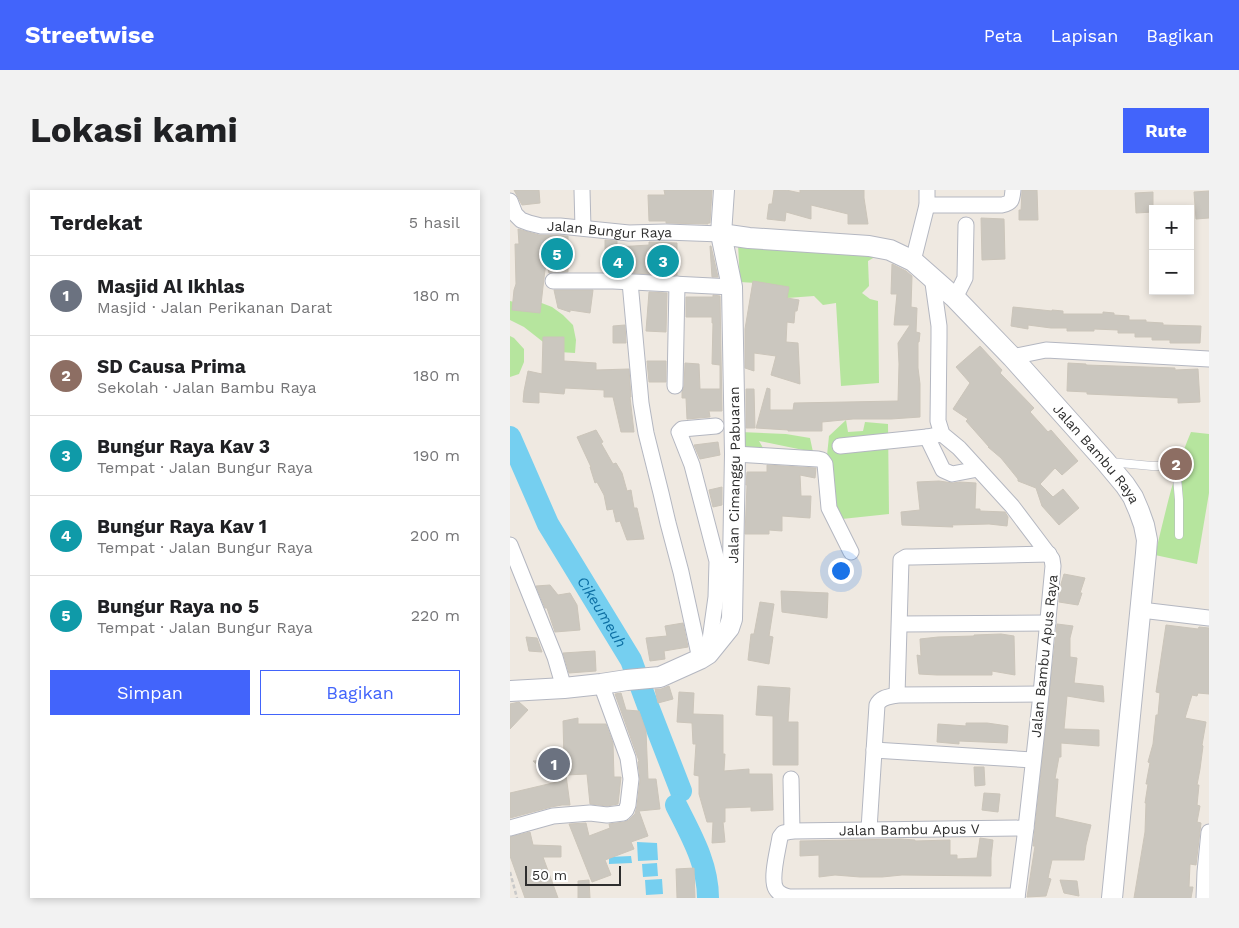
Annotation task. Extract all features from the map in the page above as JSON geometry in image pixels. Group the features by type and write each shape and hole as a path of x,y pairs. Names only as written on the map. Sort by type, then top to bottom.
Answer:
{"street":[{"path":"582,190 583,228"},
{"name":"Jalan Cimanggu Pabuaran","path":"510,691 564,688 660,677 704,657 729,628 732,619 735,454 732,287 721,234 724,190"},
{"path":"914,261 927,198 1002,205 1008,204 1012,199 1013,190"},
{"name":"Jalan Bungur Raya","path":"510,201 515,214 521,220 541,226 629,232 721,234"},
{"path":"955,298 965,278 966,225"},
{"name":"Jalan Bambu Raya","path":"721,234 749,238 869,246 890,250 914,261 955,298 1012,357 1105,461 1133,497 1140,511 1147,540 1112,898"},
{"path":"932,276 939,326 938,422 934,435 943,470 952,474 978,469"},
{"path":"553,281 630,282 732,287"},
{"path":"630,282 644,420 668,523 704,657"},
{"path":"675,386 677,284"},
{"path":"1012,357 1046,350 1209,359"},
{"path":"704,657 716,597 717,561 692,465 679,432 682,429 716,426"},
{"path":"840,446 934,435"},
{"name":"Jalan Bambu Apus Raya","path":"934,435 955,444 1012,506 1052,559 1053,566 1041,694 1017,897"},
{"path":"735,454 822,460 825,464 829,508 851,552"},
{"path":"510,545 555,657 564,688"},
{"path":"897,696 900,565 902,560 906,557 1049,554"},
{"path":"1140,610 1209,618"},
{"path":"900,624 1048,623"},
{"path":"510,828 553,816 590,813 607,815 622,813 626,810 631,779 628,758 601,684"},
{"path":"869,830 880,751 877,705 879,701 884,698 897,696 1041,694"},
{"path":"880,751 1033,760"},
{"path":"791,779 792,831 780,837 774,880 779,893 790,897 1017,897"},
{"name":"Jalan Bambu Apus V","path":"792,831 1026,828"},
{"path":"1204,898 1209,832"}],"lane":[{"path":"1105,461 1152,466 1176,466 1180,500 1179,535"}],"path":[{"path":"541,226 544,276 553,281"},
{"path":"510,872 517,898"}],"green space":[{"path":"738,244 890,248 868,261 869,286 862,293 870,299 878,301 879,383 841,386 836,303 823,305 814,296 787,298 770,284 740,282"},
{"path":"510,301 525,305 539,302 552,307 563,315 573,325 576,340 575,353 559,352 524,327 510,320"},
{"path":"510,336 524,349 524,362 519,374 510,377"},
{"path":"846,420 848,432 863,431 865,422 888,424 889,514 842,519 824,485 829,436"},
{"path":"740,432 786,434 810,438 813,452 759,441 766,453 738,452"},
{"path":"1191,432 1209,434 1209,493 1197,564 1155,555 1175,477"}],"water":[{"path":"637,842 657,843 658,860 638,861"},
{"path":"631,856 632,863 609,864 609,857"},
{"path":"657,863 658,876 643,877 642,864"},
{"path":"662,879 663,894 646,895 645,880"}],"building":[{"path":"514,190 539,190 540,203 522,205"},
{"path":"664,190 712,190 710,223 649,221 648,195 665,195"},
{"path":"774,190 800,193 800,190 864,190 868,224 848,224 848,214 811,205 811,219 786,212 785,221 767,219 769,204 772,204"},
{"path":"1022,190 1037,190 1038,220 1019,220"},
{"path":"1209,191 1209,218 1196,219 1194,192"},
{"path":"1153,192 1153,205 1149,205 1149,212 1136,213 1135,193"},
{"path":"981,218 1004,219 1005,259 982,260"},
{"path":"518,229 539,235 568,236 568,272 549,273 546,261 540,313 512,310 516,284 515,244 519,244"},
{"path":"605,240 617,241 617,247 649,245 649,242 677,243 677,275 605,272"},
{"path":"711,246 718,277 712,277"},
{"path":"892,264 912,276 911,307 917,308 916,332 920,333 918,368 920,417 822,422 822,431 788,431 756,428 767,388 770,389 770,410 793,410 794,403 898,401 898,343 910,325 894,325 897,294 891,294"},
{"path":"753,281 789,287 787,298 799,300 797,311 795,311 794,323 787,322 786,342 798,343 800,384 771,375 776,356 754,353 754,371 745,368 745,329"},
{"path":"554,290 593,290 590,313 570,310 570,312 558,308"},
{"path":"649,292 667,293 666,332 646,331"},
{"path":"713,295 720,296 722,411 709,411 710,417 687,419 686,398 682,398 685,363 699,364 700,389 720,389 720,365 712,364 712,317 686,317 686,297 713,297"},
{"path":"1013,307 1063,311 1063,314 1114,313 1114,315 1129,316 1129,320 1146,320 1146,322 1163,323 1163,325 1201,326 1200,343 1170,343 1170,340 1152,340 1152,337 1135,337 1135,333 1118,333 1118,330 1067,331 1067,328 1028,325 1028,329 1011,326"},
{"path":"625,325 626,343 613,343 613,326"},
{"path":"543,337 564,337 564,361 596,363 596,370 629,369 634,432 621,432 613,397 604,397 604,390 565,388 564,394 539,392 539,403 523,402 528,371 542,374"},
{"path":"980,346 1002,370 1000,373 1034,408 1030,412 1048,432 1051,430 1078,461 1062,475 1055,468 1040,484 1053,497 1063,489 1079,508 1059,525 1042,506 1036,488 1018,481 1001,458 988,447 966,421 968,419 953,409 970,383 956,367"},
{"path":"647,361 666,361 666,382 649,382"},
{"path":"1068,363 1175,368 1175,370 1198,369 1200,402 1178,403 1178,398 1087,394 1087,392 1067,391"},
{"path":"746,389 754,389 755,428 746,428"},
{"path":"596,430 613,464 616,463 622,473 627,491 631,490 634,508 637,508 644,539 627,540 620,521 616,522 613,509 607,510 604,495 597,482 595,483 591,467 577,437"},
{"path":"718,442 720,455 700,459 694,445"},
{"path":"767,465 816,468 815,478 800,475 801,496 811,496 810,518 782,516 782,531 769,530 769,534 745,534 747,472 767,472"},
{"path":"917,482 976,483 975,509 1005,512 1008,517 1007,526 989,524 952,525 953,527 902,525 901,512 920,510"},
{"path":"722,487 722,505 713,507 709,490"},
{"path":"1064,574 1085,578 1078,605 1059,602"},
{"path":"550,585 558,595 570,593 577,605 580,630 555,632 547,608 545,608 536,586"},
{"path":"781,591 828,593 827,618 782,612"},
{"path":"760,602 774,604 769,636 773,637 769,664 748,660 751,634 754,634"},
{"path":"683,623 688,647 664,651 665,659 650,661 646,638 667,636 665,626"},
{"path":"1057,624 1073,626 1070,638 1070,657 1077,658 1074,683 1103,686 1104,702 1067,696 1064,729 1099,730 1099,746 1061,743 1061,757 1059,757 1055,779 1058,779 1055,817 1091,825 1084,860 1052,860 1048,878 1051,879 1046,896 1027,897 1035,846 1033,846"},
{"path":"1166,625 1198,629 1199,627 1209,628 1209,694 1198,693 1197,696 1192,695 1185,718 1206,722 1197,785 1199,785 1197,805 1200,806 1197,822 1201,823 1196,865 1190,864 1189,887 1193,887 1191,898 1134,898 1145,832 1145,803 1148,784 1146,784 1150,763 1148,762 1153,744 1156,715 1158,715 1160,693 1156,692"},
{"path":"1001,634 1014,636 1015,675 992,671 992,675 919,674 917,655 921,656 920,639"},
{"path":"526,637 537,638 542,652 529,651"},
{"path":"595,651 596,671 569,673 563,653"},
{"path":"669,686 673,699 658,703 655,689"},
{"path":"758,686 790,688 788,722 798,722 798,765 773,765 773,716 756,715"},
{"path":"679,692 694,693 693,714 723,715 724,771 749,769 749,774 772,774 773,810 751,811 751,807 725,808 725,822 723,822 725,842 712,843 713,822 707,822 699,794 699,776 694,775 696,744 693,744 692,723 677,722"},
{"path":"621,693 626,710 639,711 646,731 648,779 656,779 660,809 639,811 648,836 631,842 634,849 605,860 611,875 592,882 569,824 586,823 589,836 610,828 609,824 629,820 635,814 637,806 640,780 639,761 615,694"},
{"path":"519,702 528,710 510,729 510,704"},
{"path":"578,718 578,724 606,724 613,743 614,777 621,777 618,804 607,806 590,804 587,774 566,775 570,805 551,807 510,818 510,793 557,782 533,761 564,759 563,721"},
{"path":"966,723 1008,726 1007,743 959,741 959,744 937,742 938,724 966,726"},
{"path":"974,767 984,767 985,785 975,786"},
{"path":"984,793 1000,794 998,812 982,810"},
{"path":"530,832 533,845 561,846 561,857 543,857 558,898 525,898 510,856 510,837"},
{"path":"980,838 993,840 991,876 902,875 860,877 835,875 819,877 819,855 800,856 800,841 901,839 915,841 950,840 950,855 957,855 957,859 977,858"},
{"path":"694,868 695,898 677,898 676,869"},
{"path":"589,880 590,898 578,898 578,881"},
{"path":"1060,880 1077,881 1079,896 1064,893"}],"waterway":[{"name":"Cikeumeuh","path":"510,437 548,524 631,660 681,791"},
{"name":"Cikeumeuh","path":"676,805 702,862 708,898"}],"place":[{"name":"Bungur Raya no 5","path":"557,254"},
{"name":"Bungur Raya Kav 3","path":"663,261"},
{"name":"Bungur Raya Kav 1","path":"618,262"},
{"name":"SD Causa Prima","path":"1176,464"},
{"name":"Masjid Al Ikhlas","path":"554,764"}]}
